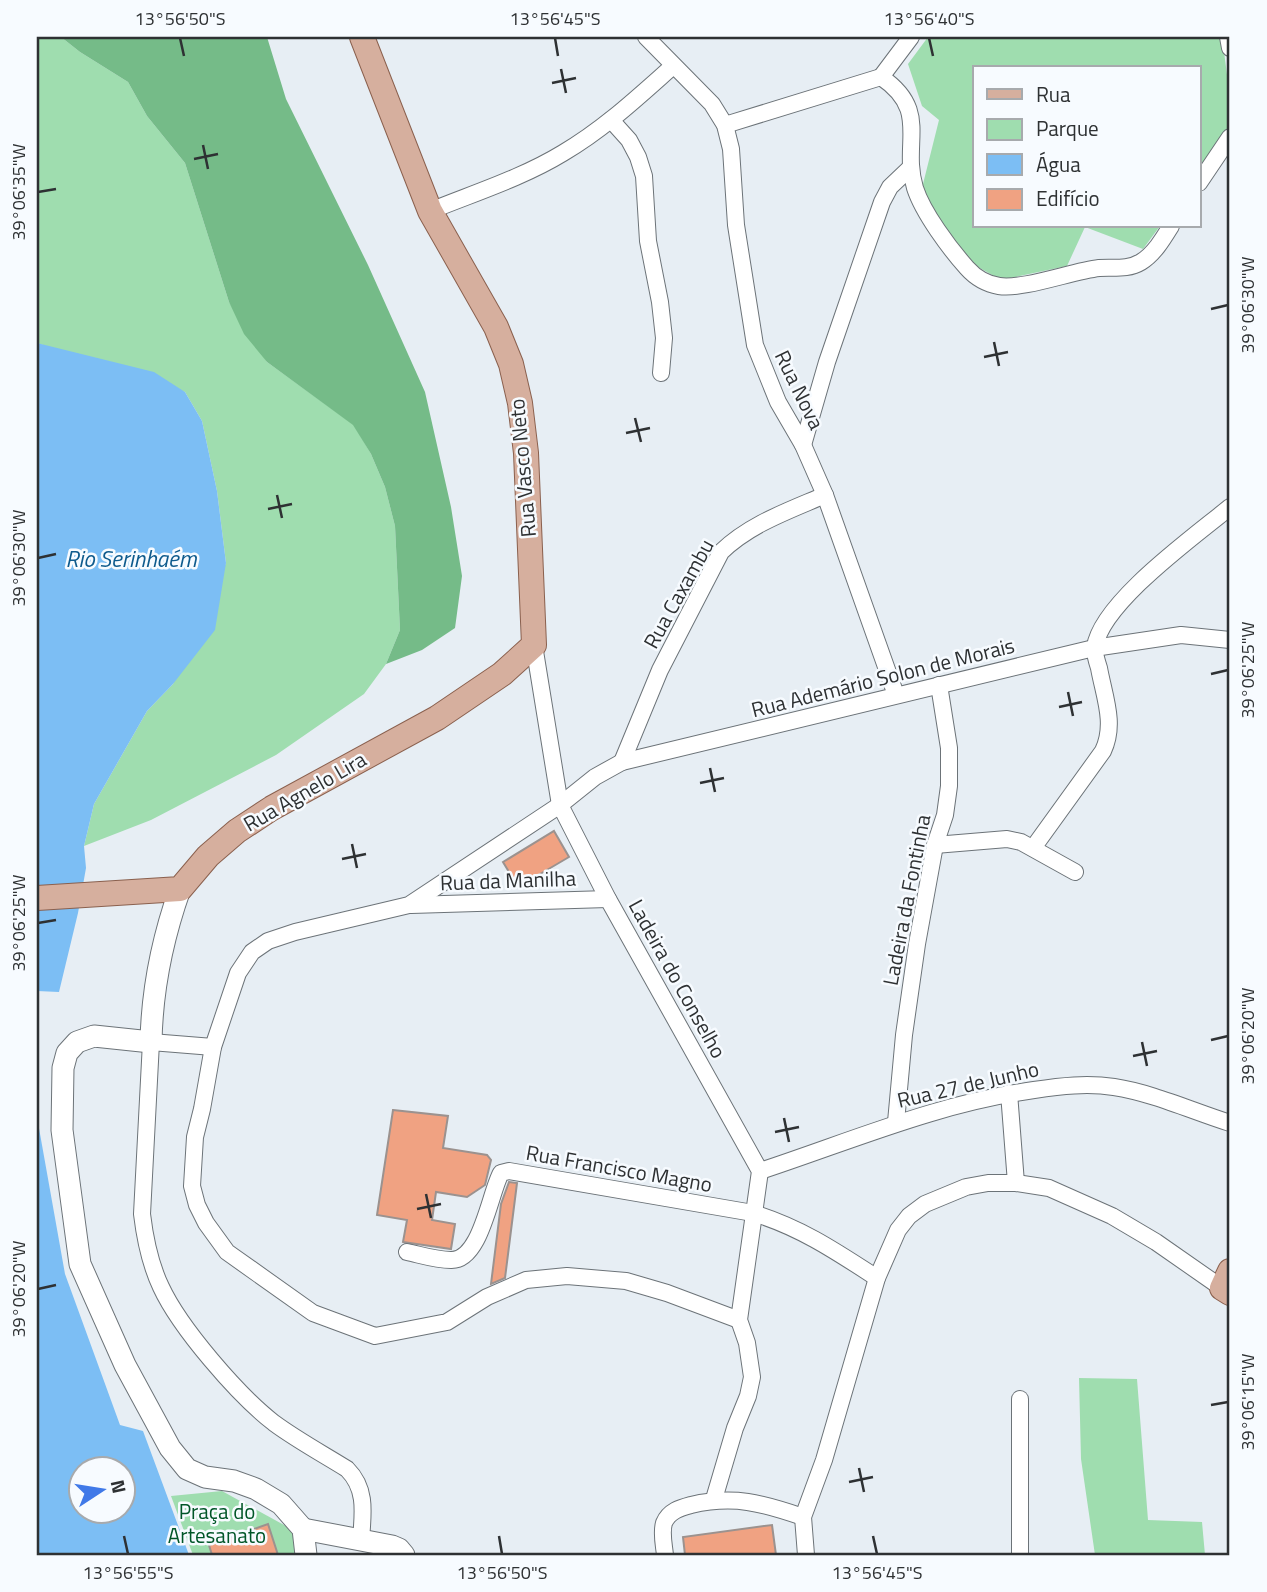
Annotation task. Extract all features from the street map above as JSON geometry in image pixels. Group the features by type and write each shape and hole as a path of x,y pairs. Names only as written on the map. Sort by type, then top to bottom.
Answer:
{"main road":[{"name":"Rua Vasco Neto","path":"362,37 430,211 496,327 511,364 520,403 526,453 534,645"},
{"name":"Rua Agnelo Lira","path":"180,889 208,856 237,831 272,808 437,718 502,674 534,645"},
{"path":"37,898 180,889"}],"street":[{"name":"Rua Nova","path":"646,37 662,44 673,66 712,104 725,125 731,149 736,225 755,345 778,402 803,445 825,495 896,695"},
{"path":"725,125 881,77 911,37"},
{"path":"1228,37 1230,48"},
{"path":"430,211 528,171 562,154 611,120 673,66"},
{"path":"881,77 904,97 912,114 911,167 916,189 926,209 969,270 985,282 1002,287 1098,268 1124,268 1139,264 1160,243 1170,228"},
{"path":"611,120 629,140 644,176 648,241 663,326 661,373"},
{"path":"1200,182 1230,137"},
{"path":"803,445 827,362 882,202 890,187 911,167"},
{"name":"Rua Caxambu","path":"622,762 660,670 721,552 735,538 759,524 825,495"},
{"path":"1033,848 1103,751 1109,738 1108,713 1094,648 1107,619 1136,587 1230,507"},
{"name":"Rua Ademário Solon de Morais","path":"560,805 595,777 622,762 1094,648 1181,635 1230,640"},
{"name":"Rua Vasco Neto","path":"534,645 560,805"},
{"name":"Ladeira da Fontinha","path":"896,1122 904,1035 935,845 945,814 949,786 949,748 939,685"},
{"name":"Ladeira do Conselho","path":"560,805 608,900 760,1171"},
{"name":"Rua da Manilha","path":"409,905 560,805"},
{"path":"935,845 1007,839 1021,842 1076,872"},
{"name":"Rua Agnelo Lira","path":"151,1042 151,1017 169,920 180,889"},
{"name":"Rua da Manilha","path":"608,900 409,905 295,932 268,941 252,952 237,972 213,1047 195,1137 192,1186 197,1205 227,1252 313,1313 375,1336 447,1322 487,1297 526,1280 567,1276 626,1281 739,1320"},
{"path":"213,1047 94,1036 77,1042 66,1053 63,1068 62,1130 80,1264 125,1365 170,1448 187,1469 205,1477 234,1481 256,1489 281,1504 303,1529 306,1555"},
{"path":"151,1042 142,1214 145,1242 162,1289 200,1345 254,1406 275,1423 347,1469 356,1478 363,1507 361,1539"},
{"name":"Rua 27 de Junho","path":"760,1171 896,1122 952,1105 1009,1093 1092,1084 1147,1095 1230,1123"},
{"path":"1009,1093 1016,1183"},
{"name":"Rua Francisco Magno","path":"407,1252 451,1260 466,1254 487,1219 501,1173 509,1171 753,1213"},
{"path":"714,1499 752,1377 747,1343 739,1320 760,1171"},
{"path":"806,1555 803,1517 824,1460 877,1278 898,1230 909,1216 925,1204 966,1187 988,1183 1016,1183 1049,1188 1112,1216 1227,1284"},
{"path":"753,1213 782,1221 807,1233 877,1278"},
{"path":"1020,1399 1020,1555"},
{"path":"665,1555 663,1525 669,1514 681,1508 714,1499 764,1503 803,1517"},
{"path":"303,1529 392,1546 404,1555"}],"green space":[{"path":"37,37 61,37 128,82 147,116 185,163 229,302 267,362 354,425 371,454 385,487 395,526 400,630 386,664 364,694 276,755 151,820 84,846 94,804 147,711 173,684 226,563 217,491 202,421 185,392 37,343"},
{"path":"61,37 267,37 286,99 368,265 425,392 451,507 462,576 455,628 422,650 386,664 400,630 395,526 385,487 371,454 353,425 267,362 244,334 229,302 185,163 147,116 128,82"},
{"path":"928,37 1222,37 1230,97 1230,128 1200,171 1200,66 973,66 973,228 1085,228 1067,266 1001,280 971,263 920,196 939,120 922,106 908,64"},
{"path":"1088,228 1159,228 1143,249"},
{"path":"1079,1378 1137,1379 1148,1520 1202,1522 1205,1555 1095,1555 1081,1459"},
{"name":"Praça do Artesanato","path":"222,1491 295,1531 300,1555 193,1555 171,1496"}],"water":[{"name":"Rio Serinhaém","path":"37,343 154,372 185,392 202,421 217,491 226,563 215,630 173,684 147,711 94,804 84,846 86,868 78,913 59,992 37,991"},
{"path":"37,1117 65,1274 120,1425 143,1431 189,1555 37,1555"}],"building":[{"path":"554,831 569,857 518,887 503,862"},
{"path":"393,1110 448,1116 443,1148 487,1155 491,1160 485,1185 467,1197 436,1192 432,1220 455,1224 451,1249 403,1242 407,1220 377,1215"},
{"path":"509,1182 517,1183 505,1278 491,1284 501,1204"},
{"path":"268,1524 278,1555 212,1555 209,1545"},
{"path":"772,1525 776,1555 685,1555 683,1537"}]}
